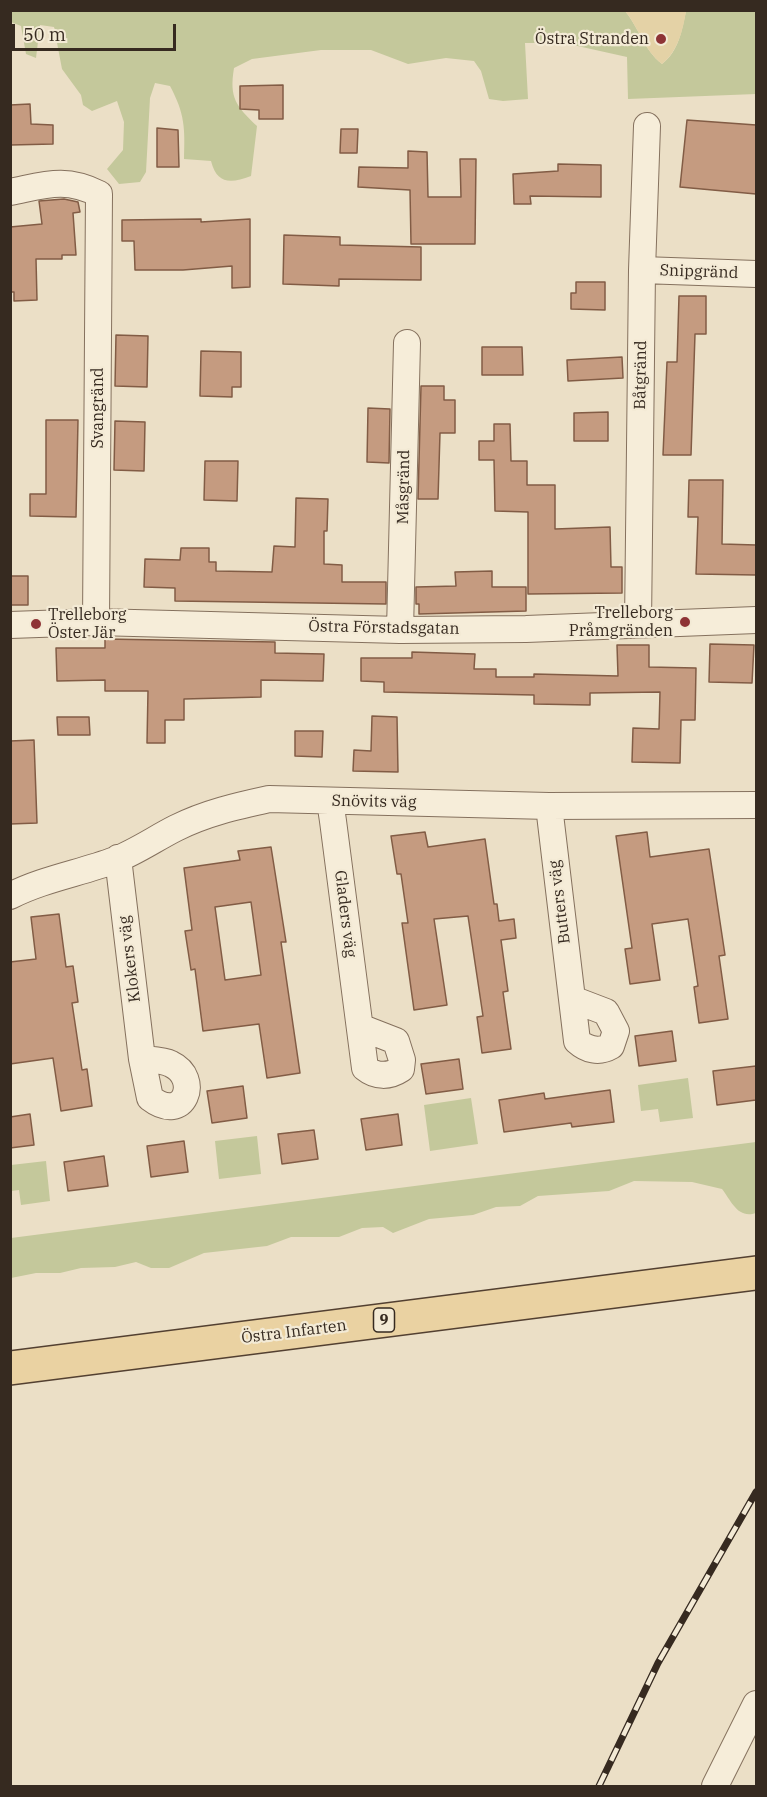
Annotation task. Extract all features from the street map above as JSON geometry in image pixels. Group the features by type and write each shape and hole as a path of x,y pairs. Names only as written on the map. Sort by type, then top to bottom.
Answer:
{"main road":[{"name":"Östra Infarten","path":"10,1368 756,1273"}],"street":[{"name":"Båtgränd","path":"638,624 642,270 647,126"},
{"name":"Svangränd","path":"10,192 51,184 78,183 99,194 96,622"},
{"name":"Snipgränd","path":"642,270 756,274"},
{"name":"Måsgränd","path":"400,630 407,343"},
{"name":"Östra Förstadsgatan","path":"10,625 96,622 400,630 526,629 756,620"},
{"name":"Snövits väg","path":"10,896 29,887 79,873 118,858 178,827 224,809 269,799 549,806 756,805"},
{"name":"Gladers väg","path":"330,801 360,1027"},
{"name":"Butters väg","path":"549,806 572,999"},
{"name":"Klokers väg","path":"118,858 142,1059"},
{"path":"715,1786 756,1704"}],"green space":[{"path":"10,11 625,11 646,46 662,64 676,47 686,11 756,11 756,94 628,99 627,57 564,43 525,43 528,99 503,101 489,99 481,71 474,61 446,58 408,64 371,50 321,50 252,59 234,68 233,78 234,94 239,107 257,126 251,176 231,181 225,180 217,174 211,161 184,159 184,130 179,105 170,86 155,83 150,98 146,172 140,182 119,184 107,169 123,150 124,122 117,101 92,111 83,105 81,95 62,69 54,27 40,25 36,58 26,54 21,26 11,22"},
{"path":"688,1078 693,1118 660,1122 658,1109 641,1111 638,1085"},
{"path":"471,1098 478,1144 430,1151 424,1105"},
{"path":"257,1136 261,1174 219,1179 215,1141"},
{"path":"756,1142 756,1213 744,1214 736,1208 722,1189 692,1182 634,1181 609,1191 538,1196 520,1206 496,1207 473,1215 429,1219 393,1233 383,1227 362,1228 339,1237 291,1237 267,1246 204,1253 169,1268 151,1268 136,1262 115,1267 81,1268 60,1273 36,1273 11,1278 11,1238"},
{"path":"46,1161 50,1201 21,1205 19,1190 11,1191 11,1165"}],"sand":[{"name":"Östra Stranden","path":"625,11 686,11 676,47 662,64 646,46"}],"building":[{"path":"283,85 283,119 259,119 259,110 240,109 240,86"},
{"path":"30,104 31,124 53,125 53,144 10,145 10,105"},
{"path":"687,120 756,125 756,194 680,187"},
{"path":"157,128 178,130 179,167 157,167"},
{"path":"341,129 358,129 357,153 340,153"},
{"path":"408,151 427,152 428,197 461,197 460,159 476,159 475,244 411,244 410,190 358,187 359,167 408,168"},
{"path":"558,164 601,165 601,197 530,196 531,204 514,204 513,174 558,171"},
{"path":"64,199 78,202 80,212 73,213 76,255 62,255 62,259 36,259 37,300 14,301 14,292 10,292 10,227 42,224 39,201"},
{"path":"201,219 201,222 250,219 250,287 232,288 232,266 183,270 135,270 134,241 122,241 122,220"},
{"path":"284,235 340,237 340,245 421,247 421,280 339,279 339,286 283,284"},
{"path":"576,282 605,282 605,310 571,309 571,293 576,293"},
{"path":"679,296 706,296 706,334 695,334 691,455 663,455 667,362 677,362"},
{"path":"116,335 148,336 147,387 115,386"},
{"path":"482,347 522,347 523,375 482,375"},
{"path":"201,351 241,352 241,387 232,387 232,397 200,396"},
{"path":"622,357 623,378 568,381 567,360"},
{"path":"421,386 444,386 444,400 455,400 455,433 440,433 438,499 418,499"},
{"path":"368,408 390,409 389,463 367,462"},
{"path":"608,412 608,441 574,441 574,413"},
{"path":"46,420 78,420 76,517 30,516 30,494 46,494"},
{"path":"115,421 145,422 144,471 114,470"},
{"path":"494,424 510,424 511,461 527,461 527,485 555,485 555,529 610,527 611,567 622,567 622,593 528,594 528,512 495,511 494,460 479,460 479,441 494,441"},
{"path":"205,461 238,461 237,501 204,500"},
{"path":"689,480 723,480 722,544 756,545 756,575 696,574 698,517 688,517"},
{"path":"296,498 328,499 327,531 324,531 324,564 342,565 342,582 386,582 386,604 175,601 175,588 144,587 145,559 180,560 181,548 209,548 209,562 216,562 216,571 272,572 274,546 295,547"},
{"path":"492,571 492,587 526,587 526,611 419,614 419,604 416,604 416,587 456,586 455,572"},
{"path":"10,576 28,576 28,605 10,605"},
{"path":"105,639 275,642 275,653 324,654 323,681 261,680 261,697 184,699 184,720 165,720 165,743 147,743 148,691 105,691 105,680 57,681 56,648 105,648"},
{"path":"710,644 754,645 752,683 709,682"},
{"path":"617,645 649,645 649,667 696,668 695,720 681,720 680,763 632,762 633,728 659,729 660,692 590,693 590,705 534,704 534,695 384,692 384,682 361,681 361,658 412,658 412,652 475,654 474,669 496,669 496,677 534,677 534,674 618,676"},
{"path":"372,716 397,717 398,772 353,771 354,750 371,751"},
{"path":"57,717 89,717 90,735 58,735"},
{"path":"295,731 323,731 322,757 295,756"},
{"path":"34,740 37,823 10,824 10,741"},
{"path":"425,832 428,847 485,839 494,904 497,904 499,921 514,919 516,938 501,940 508,991 503,992 511,1049 482,1053 477,1017 483,1016 468,916 434,919 447,1005 414,1010 402,923 408,923 401,874 397,874 391,836"},
{"path":"647,832 650,857 709,849 725,955 719,956 728,1019 699,1023 694,987 698,986 688,919 652,924 660,980 630,984 625,949 632,948 616,836"},
{"path":"271,847 286,942 281,942 300,1073 267,1078 259,1024 203,1031 195,969 191,970 185,931 192,930 184,868 240,860 238,851","holes":["251,902 261,975 225,980 215,907"]},
{"path":"59,914 66,967 73,966 78,1002 72,1003 82,1070 87,1069 92,1106 61,1111 53,1058 10,1064 10,962 36,959 31,917"},
{"path":"672,1031 676,1061 639,1066 635,1036"},
{"path":"459,1059 463,1089 426,1094 421,1064"},
{"path":"756,1066 756,1100 717,1105 713,1071"},
{"path":"243,1086 247,1118 212,1123 207,1091"},
{"path":"610,1090 614,1122 572,1127 571,1123 504,1132 499,1100 544,1093 545,1099"},
{"path":"30,1114 34,1145 10,1148 10,1117"},
{"path":"398,1114 402,1145 366,1150 361,1119"},
{"path":"314,1130 318,1159 282,1164 278,1134"},
{"path":"184,1141 188,1172 151,1177 147,1146"},
{"path":"104,1156 108,1186 68,1191 64,1162"}],"railway":[{"path":"599,1786 658,1663 756,1492"}],"place":[{"name":"Östra Stranden","path":"661,39"},
{"name":"Trelleborg Pråmgränden","path":"685,622"},
{"name":"Trelleborg Öster Jär","path":"36,624"}]}
